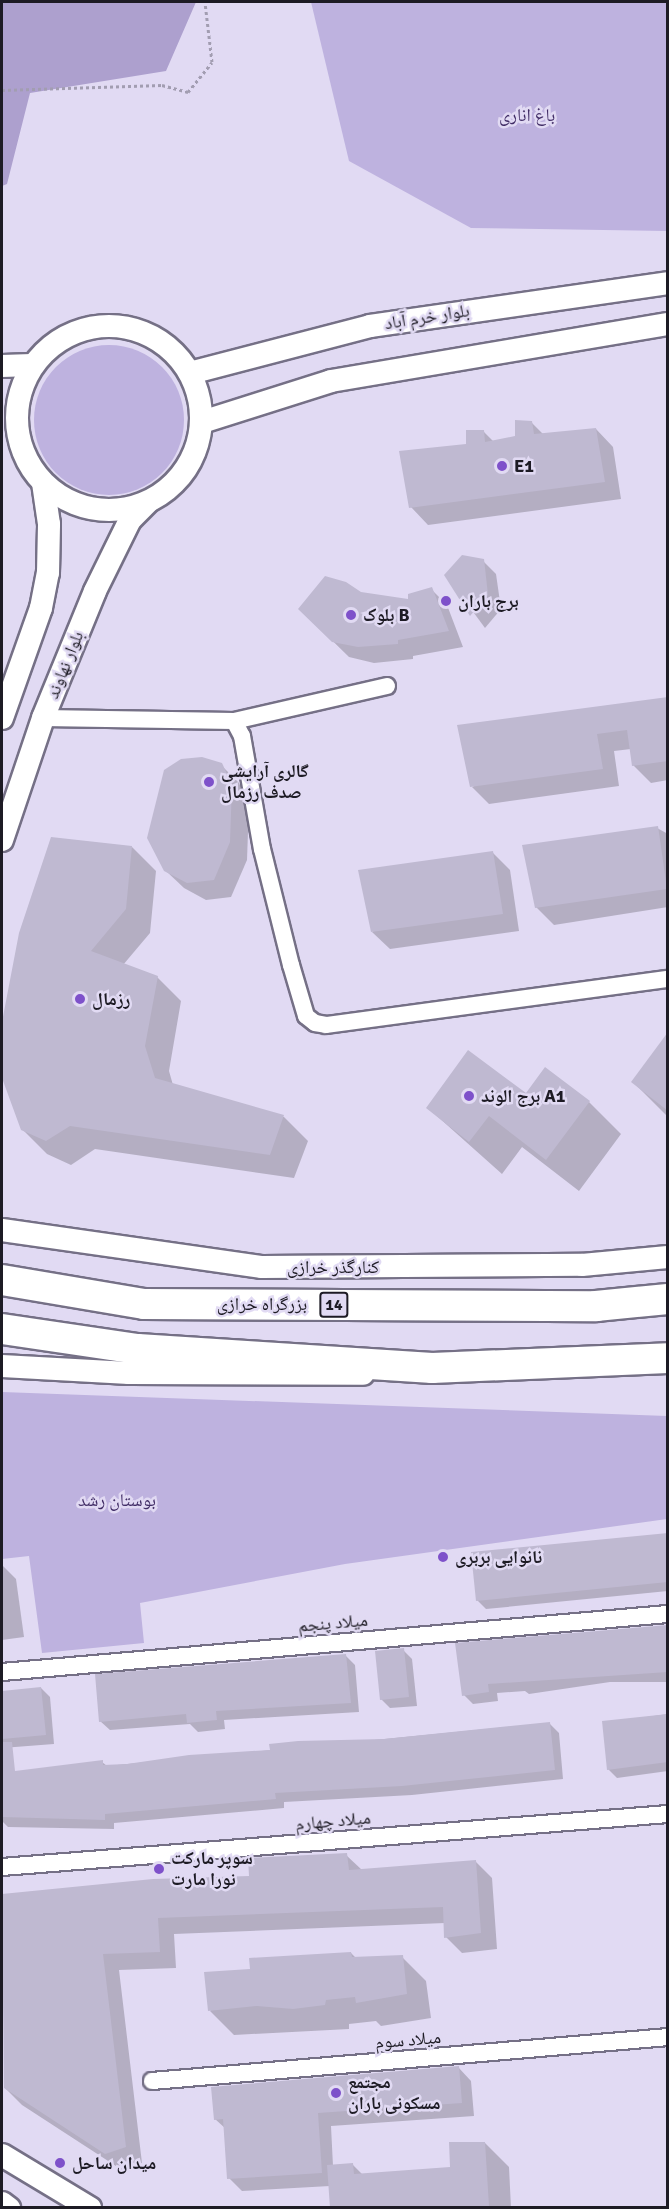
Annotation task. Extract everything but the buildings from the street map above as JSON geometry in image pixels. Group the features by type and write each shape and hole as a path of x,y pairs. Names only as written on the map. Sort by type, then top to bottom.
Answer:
{"highway":[{"name":"بزرگراه خرازی","path":"2,1280 144,1304 596,1306 668,1299"},
{"path":"2,1329 138,1349 432,1368 668,1358"}],"street":[{"name":"بلوار خرم آباد","path":"190,373 370,326 668,283"},
{"path":"202,422 331,381 668,324"},
{"path":"114,325 144,332 171,348 190,373 199,397 202,422 197,447 186,469 170,487 150,501 122,509 93,509 66,500 43,483 12,447 20,392 32,365 54,343 82,329 114,325"},
{"path":"2,366 32,365"},
{"path":"2,718 41,608 48,573 49,524 43,483"},
{"name":"بلوار نهاوند","path":"2,840 43,718 95,591 130,520 150,501"},
{"path":"2,681 22,664"},
{"path":"43,718 234,721 387,686"},
{"path":"234,721 242,736 262,849 291,965 306,1016 315,1023 326,1025 668,979"},
{"name":"کنارگذر خرازی","path":"2,1230 262,1267 582,1265 668,1257"},
{"path":"2,1366 336,1377 432,1368"},
{"name":"میلاد پنجم","path":"2,1672 668,1614"},
{"name":"میلاد چهارم","path":"2,1867 668,1814"},
{"name":"میلاد سوم","path":"152,2080 668,2037"},
{"path":"2,2155 90,2208"},
{"path":"2,2203 9,2208"}],"path":[{"path":"2,90 162,85 188,92 212,62 205,2"}],"green space":[{"name":"باغ اناری","path":"311,2 667,2 667,231 471,228 349,161"},
{"path":"109,345 138,351 162,367 178,391 184,420 178,449 162,473 138,489 109,495 80,489 56,473 40,449 34,420 40,391 56,367 80,351"},
{"name":"بوستان رشد","path":"2,1392 667,1416 667,1519 345,1564 140,1603 144,1643 42,1653 29,1556 2,1559"}],"shaded area":[{"path":"2,2 196,2 166,71 30,93 7,184 2,186"}],"place":[{"name":"E1","path":"502,466"},
{"name":"برج باران","path":"446,601"},
{"name":"بلوک B","path":"351,615"},
{"name":"گالری آرایشی صدف رزمال","path":"209,782"},
{"name":"رزمال","path":"80,999"},
{"name":"برج الوند A1","path":"469,1096"},
{"name":"نانوایی بربری","path":"443,1557"},
{"name":"سوپر مارکت نورا مارت","path":"159,1869"},
{"name":"مجتمع مسکونی باران","path":"336,2093"},
{"name":"میدان ساحل","path":"60,2163"}]}
